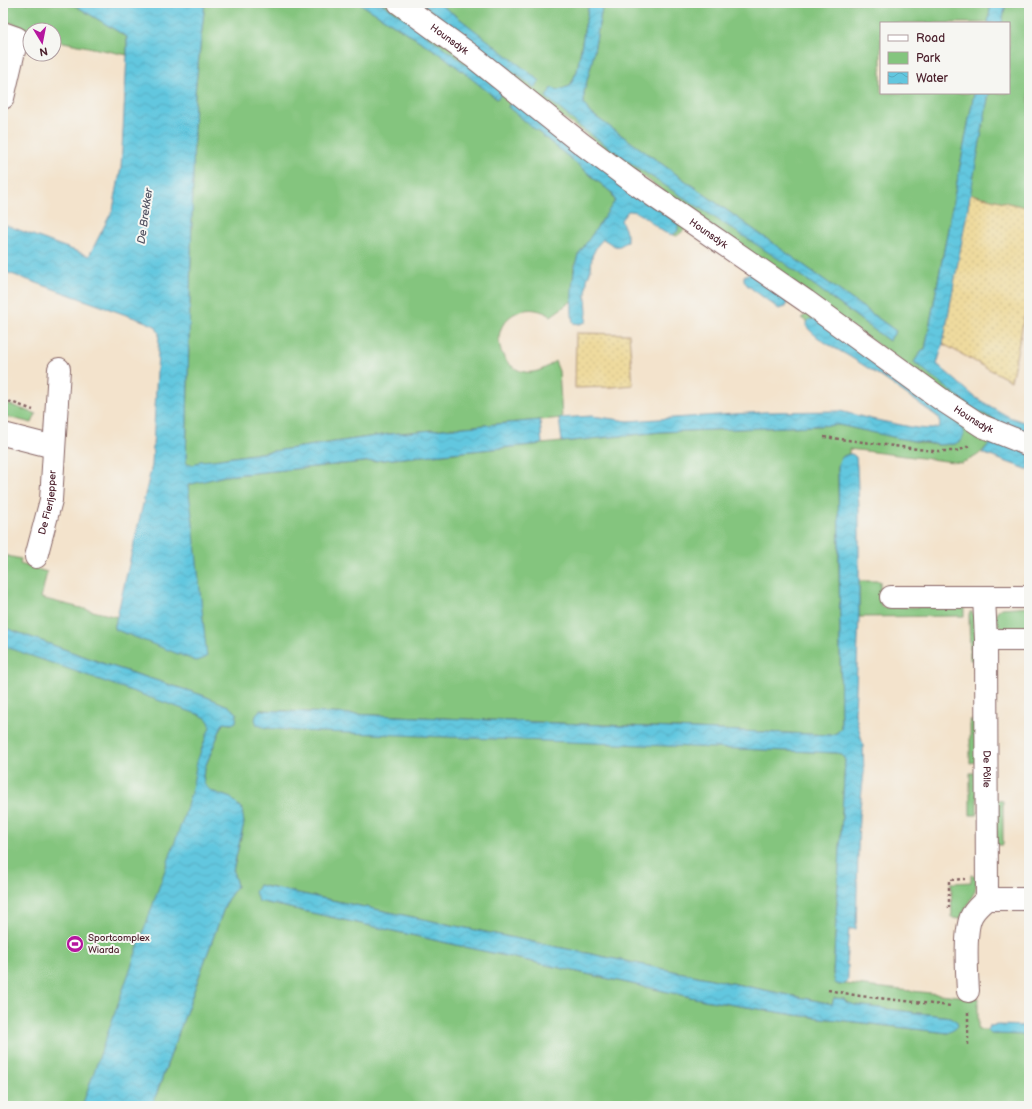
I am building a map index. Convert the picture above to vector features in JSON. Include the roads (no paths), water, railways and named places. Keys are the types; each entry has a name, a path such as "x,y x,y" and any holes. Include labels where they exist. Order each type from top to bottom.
{"street":[{"name":"Hounsdyk","path":"399,3 472,56 582,144 629,179 779,282 942,400 982,426 1029,445"},
{"path":"3,33 17,38 6,75 3,98"},
{"name":"De Fierljepper","path":"36,557 51,500 59,370"},
{"path":"3,434 54,447"},
{"path":"890,597 1025,597"},
{"name":"De Pôlle","path":"984,597 986,640 987,899"},
{"path":"986,640 1029,640"},
{"path":"968,1000 968,934 972,914 987,899 1029,899"}],"water":[{"name":"De Brekker","path":"71,3 205,3 195,93 186,464 194,465 200,461 389,434 540,420 542,444 225,476 188,485 207,657 196,661 114,629 152,465 159,333 155,326 146,322 3,271 3,224 89,256 113,209 121,168 127,37"},
{"path":"359,3 381,3 405,19 503,92 497,99 442,55"},
{"path":"421,3 438,3 540,81 535,88"},
{"path":"589,3 603,3 592,62 584,92 584,103 589,112 896,331 889,341 783,262 635,166 582,128 546,97 551,88 559,90 570,86 577,71"},
{"path":"991,3 1006,3 1002,22 988,22"},
{"path":"974,94 989,94 943,344 937,364 976,398 1009,417 1029,424 1029,435 1007,426 974,409 914,362 922,350 925,349"},
{"path":"511,101 514,101 678,224 678,231 673,235 668,234 638,213 628,211 621,220 627,234 627,241 620,246 615,246 603,239 597,246 592,256 591,269 587,280 586,322 580,324 573,323 572,316 572,288 576,262 578,255 615,201 612,193 508,107"},
{"path":"750,273 785,299 787,303 786,307 779,309 747,285 744,280 744,276"},
{"path":"810,319 815,319 953,420 962,428 964,435 960,441 955,444 939,445 897,438 839,425 661,432 562,442 559,418 592,416 628,421 764,412 840,411 916,428 932,429 939,427 940,424 938,417 874,372 816,336 806,326"},
{"path":"992,440 1029,453 1029,470 982,453"},
{"path":"849,454 856,457 859,509 859,617 855,713 863,745 864,773 859,816 856,929 849,929 846,964 848,965 848,979 845,984 839,985 835,983 833,974 845,760 841,754 298,731 266,728 257,725 255,719 260,710 831,735 836,733 841,729 838,468 841,459"},
{"path":"3,627 105,664 202,695 228,706 237,713 236,722 232,724 223,723 203,775 204,784 211,791 231,798 242,809 244,823 233,871 237,886 227,900 152,1106 82,1106 184,816 192,789 197,761 210,727 209,723 206,718 200,715 3,646"},
{"path":"259,885 832,1004 834,998 844,999 846,1002 855,1005 951,1017 957,1021 958,1026 948,1033 795,1015 704,1000 258,901 255,892"},
{"path":"989,1026 1029,1026 1029,1035 991,1034 987,1030"}],"place":[{"name":"Sportcomplex Wiarda","path":"75,944"}]}
